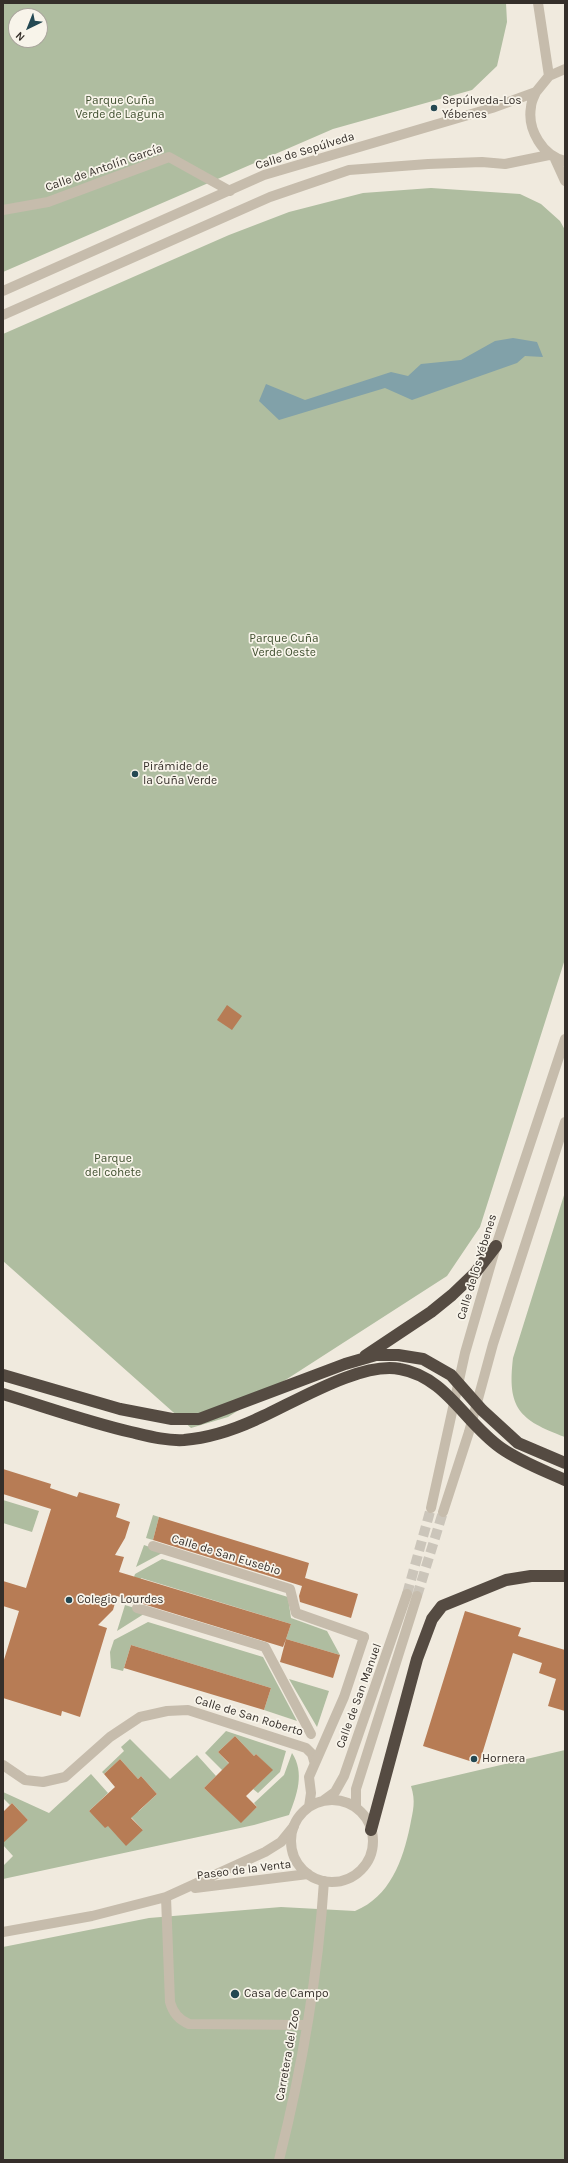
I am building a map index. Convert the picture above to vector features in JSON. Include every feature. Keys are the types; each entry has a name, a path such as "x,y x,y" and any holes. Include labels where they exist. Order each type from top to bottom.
{"highway":[{"path":"358,1360 431,1312 452,1295 475,1273 496,1246"},
{"path":"3,1375 120,1409 172,1419 199,1419 358,1360 376,1355 398,1355 422,1359 451,1375 477,1404 518,1443 565,1463"},
{"path":"3,1394 110,1427 161,1439 183,1440 224,1432 255,1420 354,1374 376,1369 398,1368 417,1372 435,1384 501,1448 522,1461 565,1480"},
{"path":"370,1826 424,1628 436,1606 453,1596 490,1582 524,1573 565,1571"},
{"path":"370,1826 417,1659 432,1619 442,1606 506,1580 531,1576 565,1576"}],"street":[{"path":"538,3 549,76"},
{"path":"565,69 549,76 536,92 530,108 531,124 536,138 552,157 565,181"},
{"name":"Calle de Sepúlveda","path":"3,291 264,176 438,125 536,92"},
{"name":"Calle de Antolín García","path":"3,210 48,202 169,157 230,191"},
{"path":"3,315 270,197 349,170 428,164 482,162 505,164 552,157 565,161"},
{"name":"Calle de los Yébenes","path":"431,1508 465,1353 496,1246 565,1039"},
{"path":"443,1512 472,1421 493,1344 565,1122"},
{"name":"Calle de San Eusebio","path":"153,1546 290,1589 296,1613 364,1637 344,1697 326,1742 314,1761"},
{"name":"Calle de San Manuel","path":"324,1800 335,1792 344,1776 412,1595 356,1789 356,1808"},
{"path":"137,1608 265,1648 311,1734"},
{"name":"Calle de San Roberto","path":"3,1765 25,1780 43,1782 65,1777 110,1737 140,1717 167,1711 188,1710 306,1748 312,1754 314,1761"},
{"path":"309,1807 311,1793 309,1777 314,1761"},
{"path":"324,1800 341,1801 356,1808 370,1826 372,1847 365,1866 350,1878 341,1881 324,1881 308,1874 298,1863 292,1851 291,1838 294,1826 300,1816 309,1807 324,1800"},
{"name":"Paseo de la Venta","path":"187,1889 264,1852 281,1842 294,1826"},
{"name":"Paseo de la Venta","path":"187,1889 308,1874"},
{"name":"Carretera del Zoo","path":"279,2160 293,2104 307,2025 324,1881"},
{"path":"3,1932 92,1916 166,1897 187,1889"},
{"path":"166,1897 168,1914 170,2002 172,2010 182,2021 190,2024 307,2025"}],"green space":[{"name":"Parque Cuña Verde de Laguna","path":"3,3 506,3 507,22 497,66 472,90 333,129 3,272"},
{"name":"Parque Cuña Verde Oeste","path":"431,188 520,194 541,204 560,221 565,230 565,959 480,1227 447,1276 228,1417 191,1428 3,1261 3,334 229,235 289,212 363,193"},
{"path":"565,1192 565,1437 537,1425 527,1418 520,1410 512,1389 512,1375 513,1358"},
{"path":"3,1500 39,1511 32,1532 3,1523"},
{"path":"153,1515 159,1517 153,1540 146,1538"},
{"path":"144,1545 164,1552 136,1567"},
{"path":"162,1559 288,1597 291,1618 327,1631 340,1655 286,1639 291,1624 141,1578 133,1604 126,1602 135,1574"},
{"path":"125,1605 147,1612 117,1631"},
{"path":"148,1622 263,1657 297,1721 264,1710 271,1688 131,1645 123,1671 111,1668 110,1652 114,1640"},
{"path":"289,1679 329,1691 317,1727"},
{"path":"226,1731 286,1751 280,1772 258,1793 253,1789 272,1770 256,1754 254,1756 235,1736 218,1752 233,1768 222,1770 205,1753"},
{"path":"130,1739 170,1779 197,1755 216,1776 204,1788 241,1822 257,1807 254,1803 284,1775 292,1753 296,1761 299,1776 295,1800 289,1815 254,1825 3,1879 3,1866 13,1856 3,1845 3,1835 28,1820 12,1803 10,1805 3,1798 3,1792 49,1813 91,1774 108,1793 89,1811 108,1826 143,1830 128,1814 139,1811 157,1794 141,1776 138,1779 120,1759 104,1774 102,1772 124,1751 121,1747"},
{"name":"Casa de Campo","path":"565,1750 565,2160 3,2160 3,1947 149,1918 281,1907 355,1911 367,1905 377,1897 386,1887 399,1864 407,1839 413,1811 414,1801 411,1786"}],"water":[{"path":"513,338 537,342 543,357 525,356 517,363 412,400 385,388 279,420 259,401 266,384 305,400 391,372 408,376 421,364 461,360 495,341"}],"building":[{"path":"227,1005 242,1016 232,1030 217,1020"},
{"name":"Colegio Lourdes","path":"3,1469 51,1484 50,1488 77,1497 79,1492 120,1504 116,1517 130,1522 125,1538 115,1555 124,1557 119,1572 291,1624 283,1647 117,1596 113,1610 98,1625 107,1628 80,1717 62,1711 61,1716 3,1698 3,1663 19,1611 3,1606 3,1581 26,1588 51,1509 3,1494"},
{"path":"159,1517 309,1563 305,1578 358,1594 351,1618 300,1602 299,1596 302,1586 153,1540"},
{"path":"465,1611 521,1628 518,1636 565,1650 565,1711 548,1706 556,1679 539,1673 542,1663 513,1653 479,1764 423,1746"},
{"path":"286,1639 340,1655 333,1678 280,1662"},
{"path":"131,1645 271,1688 264,1710 124,1668"},
{"path":"235,1736 254,1756 256,1754 273,1770 246,1796 257,1807 241,1823 204,1788 229,1763 218,1752"},
{"path":"120,1759 138,1779 141,1776 157,1794 131,1818 143,1830 126,1846 108,1826 105,1828 89,1811 115,1787 104,1774"},
{"path":"12,1803 28,1820 3,1843 3,1812"}],"tunnel":[{"path":"407,1594 431,1508"},
{"path":"417,1596 443,1512"}],"place":[{"name":"Sepúlveda-Los Yébenes","path":"434,108"},
{"name":"Pirámide de la Cuña Verde","path":"135,774"},
{"name":"Colegio Lourdes","path":"69,1600"},
{"name":"Hornera","path":"474,1759"},
{"name":"Casa de Campo","path":"235,1994"}],"park label":[{"name":"Parque del cohete","path":"113,1166"}]}
